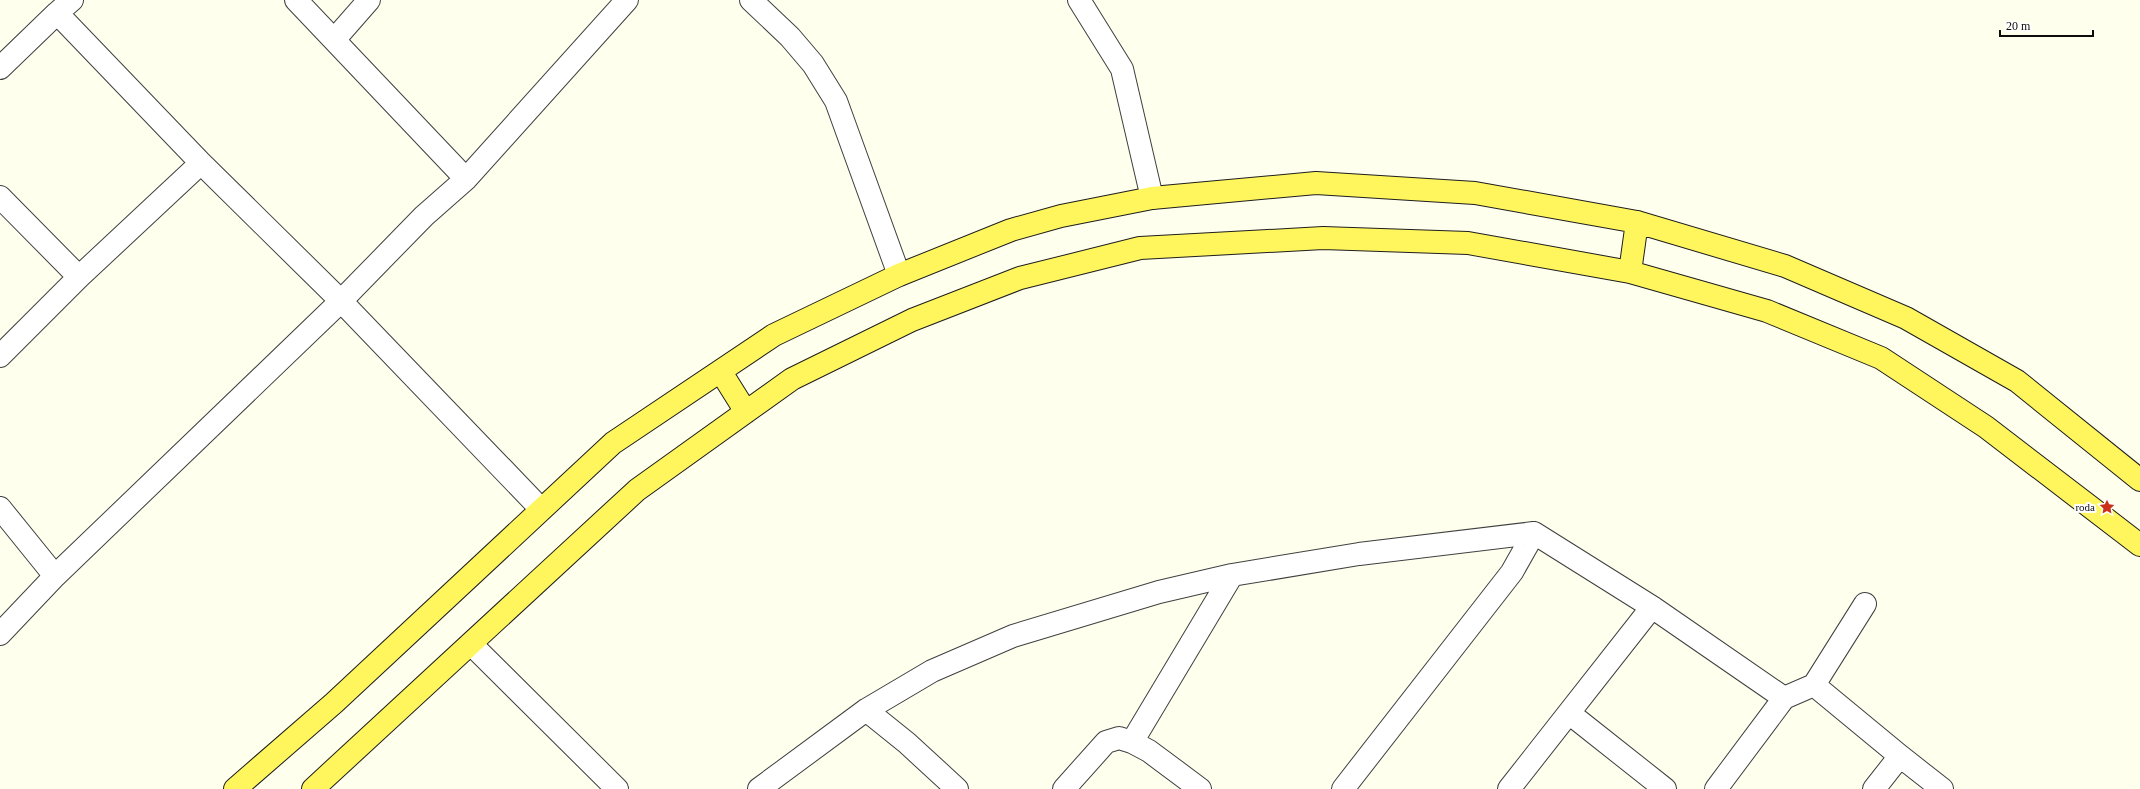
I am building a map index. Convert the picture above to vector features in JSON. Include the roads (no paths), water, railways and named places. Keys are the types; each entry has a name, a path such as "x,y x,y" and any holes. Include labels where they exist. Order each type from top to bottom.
{"main road":[{"path":"235,789 334,703 613,443 721,372 774,335 899,275 1011,230 1061,216 1152,198 1316,183 1475,193 1637,222 1785,266 1906,318 2017,381 2140,480"},
{"path":"1630,272 1637,222"},
{"path":"313,789 637,490 792,379 912,320 1020,278 1140,248 1322,238 1468,243 1630,272 1767,311 1880,358 1986,427 2140,545"},
{"path":"721,372 746,412"}],"street":[{"path":"296,0 466,179"},
{"path":"334,40 369,0"},
{"path":"0,634 55,576 341,301 424,216 466,179 627,0"},
{"path":"751,0 790,37 813,64 836,101 899,275"},
{"path":"1079,0 1122,69 1152,198"},
{"path":"0,68 65,7 201,163 341,301 541,509"},
{"path":"0,356 79,277 201,163"},
{"path":"0,197 79,277"},
{"path":"0,508 55,576"},
{"path":"1343,789 1512,572 1534,533"},
{"path":"759,789 866,710 932,671 1013,636 1159,592 1232,575 1359,554 1534,533 1652,607 1784,698"},
{"path":"1132,742 1232,575"},
{"path":"1716,789 1784,698 1814,685 1865,604"},
{"path":"1509,789 1652,607"},
{"path":"471,644 617,789"},
{"path":"1814,685 1942,789"},
{"path":"866,710 907,743 957,789"},
{"path":"1569,713 1665,789"},
{"path":"1064,789 1106,742 1119,738 1132,742 1149,751 1200,789"},
{"path":"1874,789 1900,756"}],"place":[{"name":"roda","path":"2107,507"}]}
